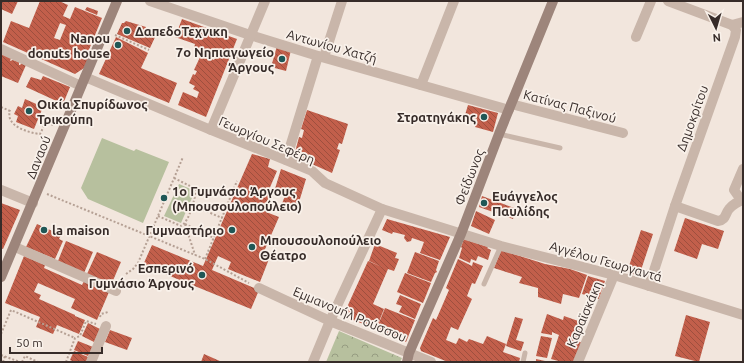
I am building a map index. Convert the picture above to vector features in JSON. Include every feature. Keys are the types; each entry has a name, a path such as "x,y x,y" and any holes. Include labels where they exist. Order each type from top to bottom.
{"main road":[{"name":"Δαναού","path":"1,277 15,247 117,1"},
{"name":"Φείδωνος","path":"408,358 461,234 499,134 553,1"}],"street":[{"name":"Αντωνίου Χατζή","path":"150,1 321,57 421,85 510,107"},
{"path":"210,130 265,1"},
{"path":"286,160 321,57 342,1"},
{"path":"421,85 454,1"},
{"path":"636,37 651,1"},
{"path":"668,1 732,25 743,22"},
{"name":"Δημοκρίτου","path":"649,286 675,206 735,37 736,30 732,25"},
{"name":"Γεωργίου Σεφέρη","path":"1,49 286,160 312,171 325,183 382,210 461,234"},
{"name":"Κατίνας Παξινού","path":"510,107 623,133"},
{"path":"675,206 721,221 724,219 729,208 742,200 734,190 743,170"},
{"path":"1,190 33,203"},
{"path":"313,362 330,321 382,210"},
{"name":"Αγγέλου Γεωργαντά","path":"461,234 501,246 614,275 743,315"},
{"path":"15,247 116,291"},
{"name":"Καραϊσκάκη","path":"578,362 614,275"},
{"name":"Εμμανουήλ Ρούσσου","path":"259,288 408,358 430,362"},
{"path":"92,362 106,326"}],"lane":[{"path":"499,134 560,148"},
{"path":"484,284 501,246"},
{"path":"523,362 525,353"}],"path":[{"path":"105,30 149,50"},
{"path":"1,107 10,111 9,114 11,120 18,128 31,133 40,134 46,122 54,126"},
{"path":"126,274 138,263 183,157"},
{"path":"174,178 196,190 185,224 195,255"},
{"path":"205,259 237,181"},
{"path":"38,190 205,259 259,288"},
{"path":"192,205 222,218"},
{"path":"158,216 181,226 185,224 214,238"},
{"path":"1,334 11,310 75,338"},
{"path":"66,362 75,338 80,336 86,321 97,324 101,314 108,312"},
{"path":"1,355 21,362 25,356 38,362"},
{"path":"3,362 5,356"}],"green space":[{"path":"102,138 134,151 136,149 169,162 143,223 88,199 81,188"},
{"path":"179,184 195,191 181,223 164,216"},
{"path":"339,331 402,358 400,362 326,362"}],"building":[{"path":"1,1 18,1 12,14 1,9"},
{"path":"40,1 59,1 68,5 63,16 70,19 75,7 102,18 88,52 91,53 84,68 75,74 3,42 11,21 29,28","holes":["60,23 66,25 60,40 54,38"]},
{"path":"87,7 98,11 97,15 85,10"},
{"path":"182,19 237,39 206,117 178,105 183,92 197,98 199,92 193,89 195,86 189,83 193,74 195,75 197,71 194,70 201,55 214,60 217,53 210,50 209,55 201,52 201,50 194,48 195,44 175,37"},
{"path":"126,21 146,27 145,32 156,35 150,48 117,34 122,23"},
{"path":"116,37 148,53 141,68 177,83 169,103 99,74"},
{"path":"277,46 291,50 286,71 271,67"},
{"path":"1,53 11,58 10,61 13,60 19,62 19,65 22,63 26,65 18,83 1,76"},
{"path":"43,76 70,87 63,104 26,87 31,77 41,80"},
{"name":"Οικία Σπυρίδωνος Τρικούπη","path":"25,99 43,107 34,129 16,122 18,116 14,114 18,106 22,108"},
{"name":"Στρατηγάκης","path":"468,105 498,113 493,132 475,127 477,119 465,115"},
{"path":"307,110 348,124 342,144 339,143 337,149 340,150 332,173 294,156 299,137 302,138 304,130 301,129"},
{"path":"252,154 270,159 268,167 277,171 268,192 273,194 266,212 279,217 262,256 269,259 260,282 228,269 231,262 218,256 212,270 259,290 251,309 143,265 152,245 203,266"},
{"path":"281,169 306,179 296,212 281,206 285,196 274,192"},
{"path":"482,196 517,209 513,219 479,207"},
{"path":"1,203 20,210 3,249 1,248"},
{"path":"476,211 495,220 489,234 471,226"},
{"path":"685,218 724,231 718,249 702,244 697,259 674,251"},
{"path":"387,219 450,237 440,260 420,253 424,242 412,238 411,241 407,242 404,238 405,235 393,232 392,234 382,230"},
{"path":"37,224 61,235 59,239 63,241 55,259 26,247"},
{"path":"641,230 653,234 639,276 627,272"},
{"path":"464,239 488,247 487,248 491,250 488,260 478,256 476,261 471,259 470,263 459,258"},
{"path":"66,241 93,252 84,273 58,261"},
{"path":"375,244 397,253 395,258 399,259 394,271 388,269 373,304 384,309 376,329 343,316 368,261 382,267 369,261"},
{"path":"501,250 587,275 579,298 563,294 561,304 538,297 538,288 519,283 522,277 494,268"},
{"path":"97,252 121,262 111,285 87,274"},
{"path":"415,252 439,261 436,270 437,272 435,273 431,282 407,273"},
{"path":"24,256 45,265 44,268 82,285 84,281 109,292 97,320 71,308 75,299 38,283 34,292 41,295 39,299 85,320 79,334 57,325 53,334 36,327 40,317 5,303"},
{"path":"458,259 472,266 473,262 483,266 475,284 472,283 467,296 472,299 458,330 451,327 446,340 456,344 459,338 467,342 469,339 483,344 487,336 506,344 503,352 520,358 519,362 448,362 421,351 420,348 433,318 436,320 449,290 446,288"},
{"path":"405,273 431,283 423,303 397,292"},
{"path":"588,276 605,281 599,299 582,294"},
{"path":"400,295 421,304 415,319 399,312 402,306 396,304"},
{"path":"385,308 415,320 406,342 376,330"},
{"path":"547,314 563,320 564,316 584,323 577,341 583,343 575,362 562,362 551,359 559,335 552,332 552,335 541,333"},
{"path":"686,315 710,322 699,362 675,356"},
{"path":"515,317 523,319 516,340 524,342 521,351 506,346"},
{"path":"88,323 100,329 94,342 82,336"},
{"path":"110,330 132,338 127,350 105,342"},
{"path":"541,336 552,338 547,358 536,356"},
{"path":"78,341 93,347 88,356 74,350"},
{"path":"74,351 88,357 86,362 74,362 70,360"},
{"path":"204,354 222,362 201,362"},
{"path":"536,359 545,361 545,362 536,362"}],"place":[{"name":"ΔαπεδοΤεχνικη","path":"127,31"},
{"name":"Nanou donuts house","path":"118,45"},
{"name":"7ο Νηπιαγωγείο Άργους","path":"282,59"},
{"name":"Οικία Σπυρίδωνος Τρικούπη","path":"29,111"},
{"name":"Στρατηγάκης","path":"484,117"},
{"name":"1ο Γυμνάσιο Άργους (Μπουσουλοπούλειο)","path":"164,198"},
{"name":"Ευάγγελος Παυλίδης","path":"484,203"},
{"name":"la maison","path":"44,230"},
{"name":"Γυμναστήριο","path":"232,230"},
{"name":"Μπουσουλοπούλειο Θέατρο","path":"252,247"},
{"name":"Εσπερινό Γυμνάσιο Άργους","path":"202,275"}]}
